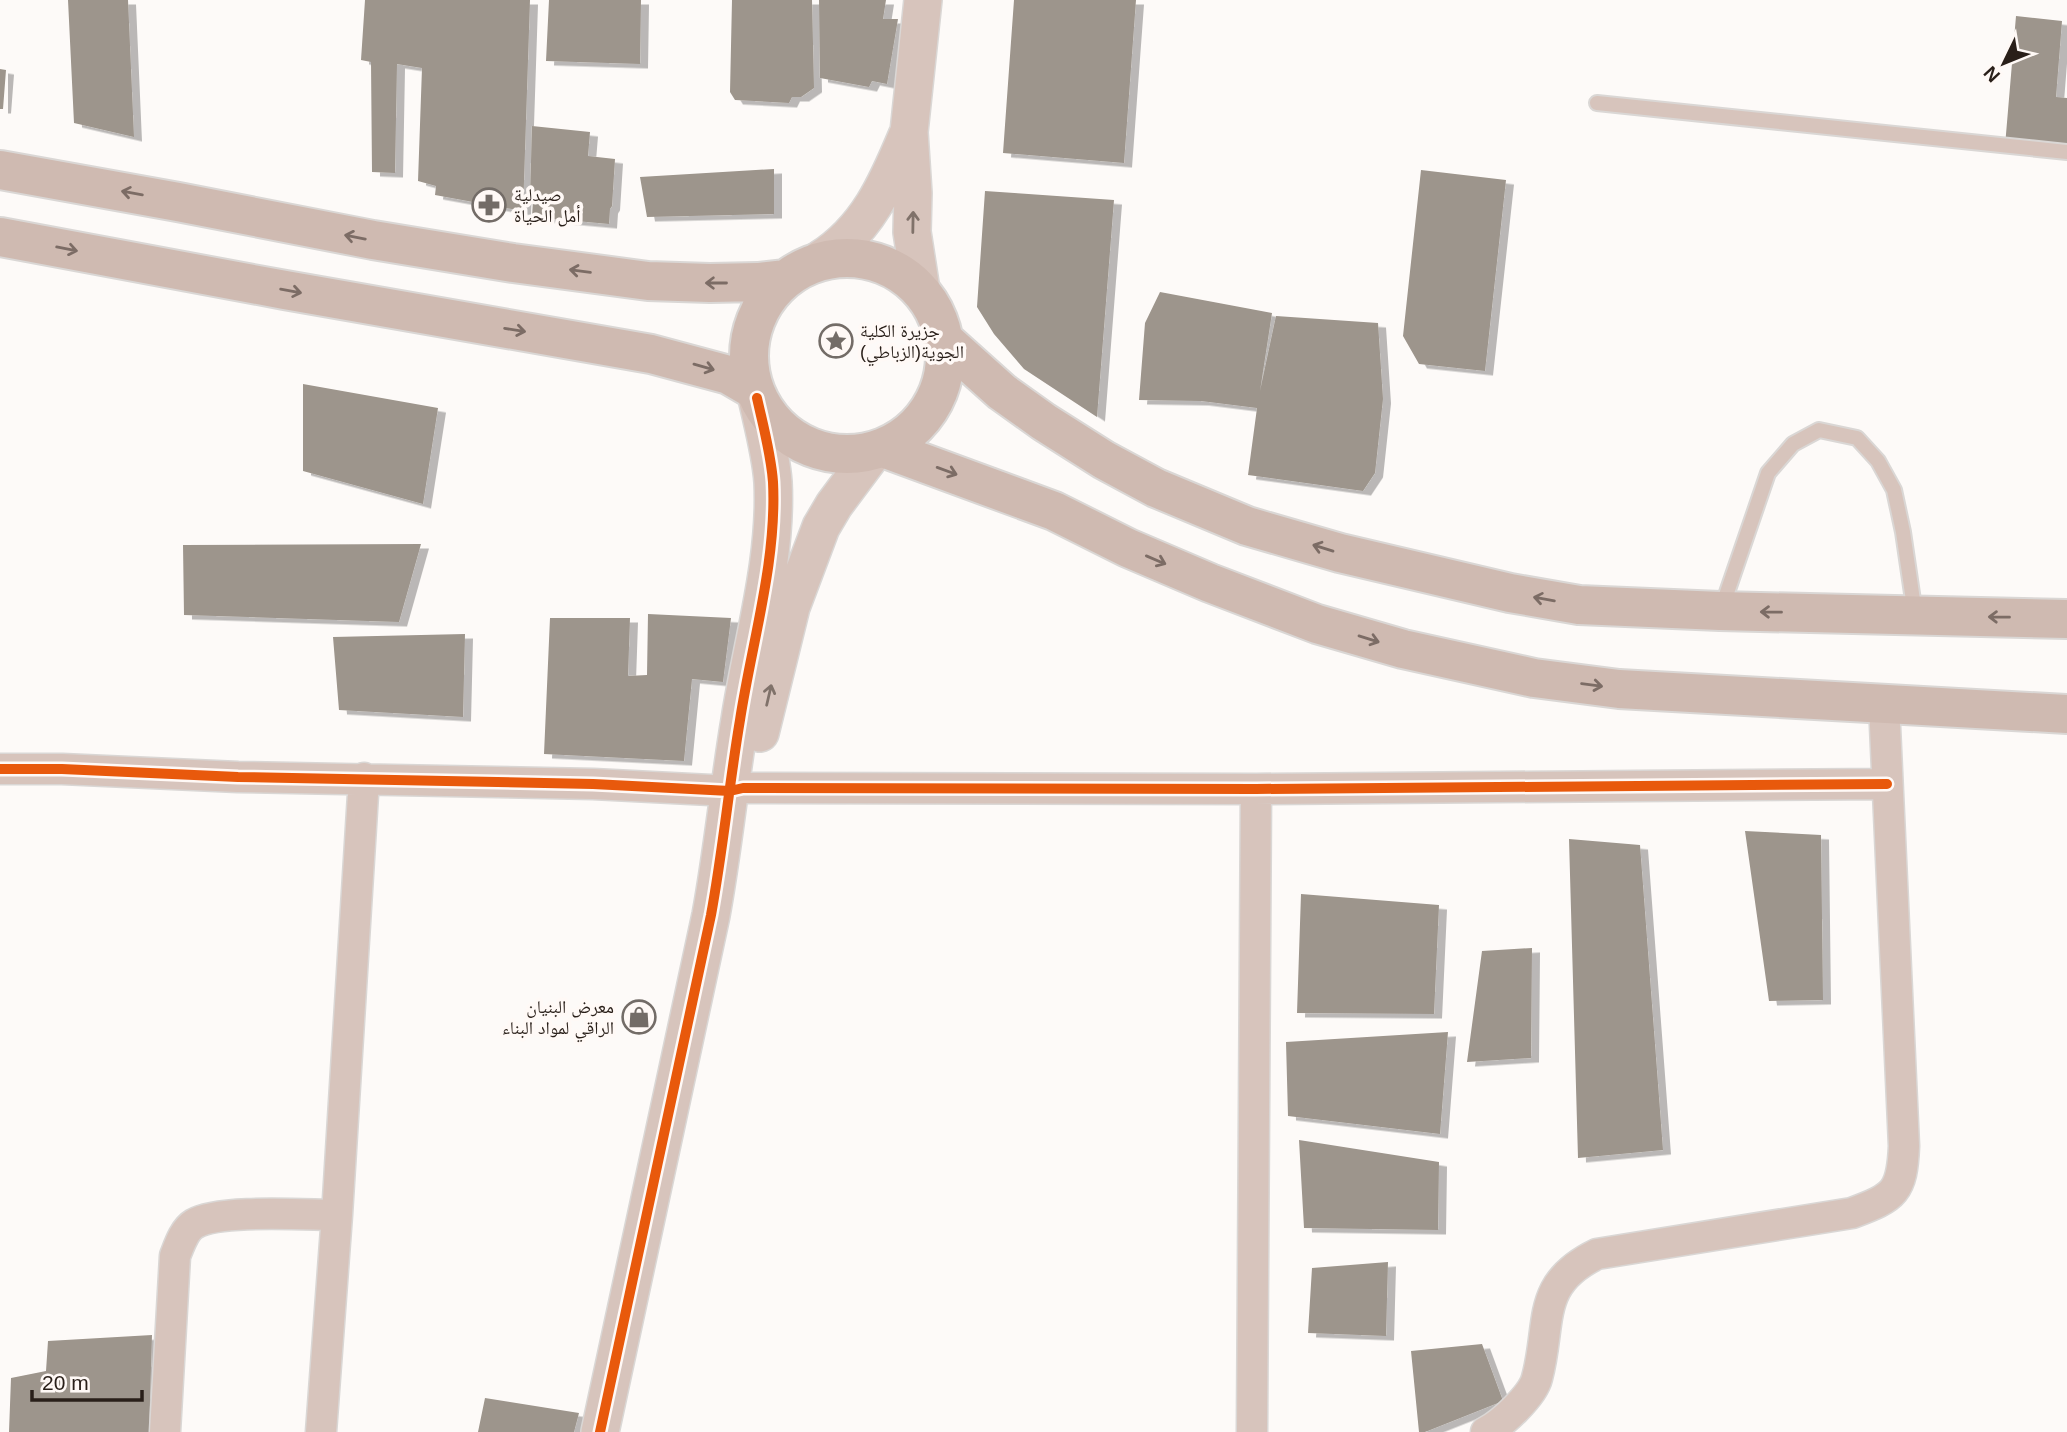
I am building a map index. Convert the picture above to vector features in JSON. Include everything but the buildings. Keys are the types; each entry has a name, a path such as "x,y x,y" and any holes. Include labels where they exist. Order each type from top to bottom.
{"main road":[{"path":"0,170 373,240 513,263 648,281 722,283 784,279"},
{"path":"0,237 651,354 729,375 755,393"},
{"path":"848,257 875,260 900,272 920,290 936,313 944,340 945,366 939,392 925,416 906,435 879,449 829,453 807,446 786,434 770,418 755,393 748,365 749,340 755,317 767,296 784,279 821,259 848,257"},
{"path":"944,340 1002,392 1044,422 1104,460 1156,488 1247,526 1340,553 1510,593 1579,605 2067,619"},
{"path":"879,449 1054,511 1128,548 1317,624 1403,649 1534,678 1619,689 2067,713"}],"street":[{"path":"920,290 912,232 914,193 909,132 923,0"},
{"path":"821,259 852,236 865,219 887,182 909,132"},
{"path":"600,1432 736,790 772,527 773,481 755,393"},
{"path":"736,790 761,729 791,607 821,527 834,505 879,449"},
{"path":"1486,1432 1521,1402 1537,1380 1547,1311 1559,1282 1576,1264 1597,1254 1852,1213 1875,1204 1895,1190 1903,1175 1904,1146 1884,704"},
{"path":"0,769 736,790 1887,784"},
{"path":"321,1432 364,778"},
{"path":"1252,1432 1256,789"},
{"path":"165,1432 175,1256 183,1237 194,1224 225,1215 337,1215"}],"lane":[{"path":"1597,103 2067,152"},
{"path":"1720,611 1768,473 1793,444 1819,430 1857,438 1878,461 1894,490 1915,616"}],"cycle path":[{"path":"600,1432 711,915 740,720 767,571 773,482 757,398"},
{"path":"0,769 593,784 730,791 743,788 1256,789 1887,784"}],"place":[{"name":"صيدلية أمل الحياة","path":"489,205"},
{"name":"جزيرة الكلية الجوية(الزباطي)","path":"836,341"},
{"name":"معرض البنيان الراقي لمواد البناء","path":"639,1017"}]}
